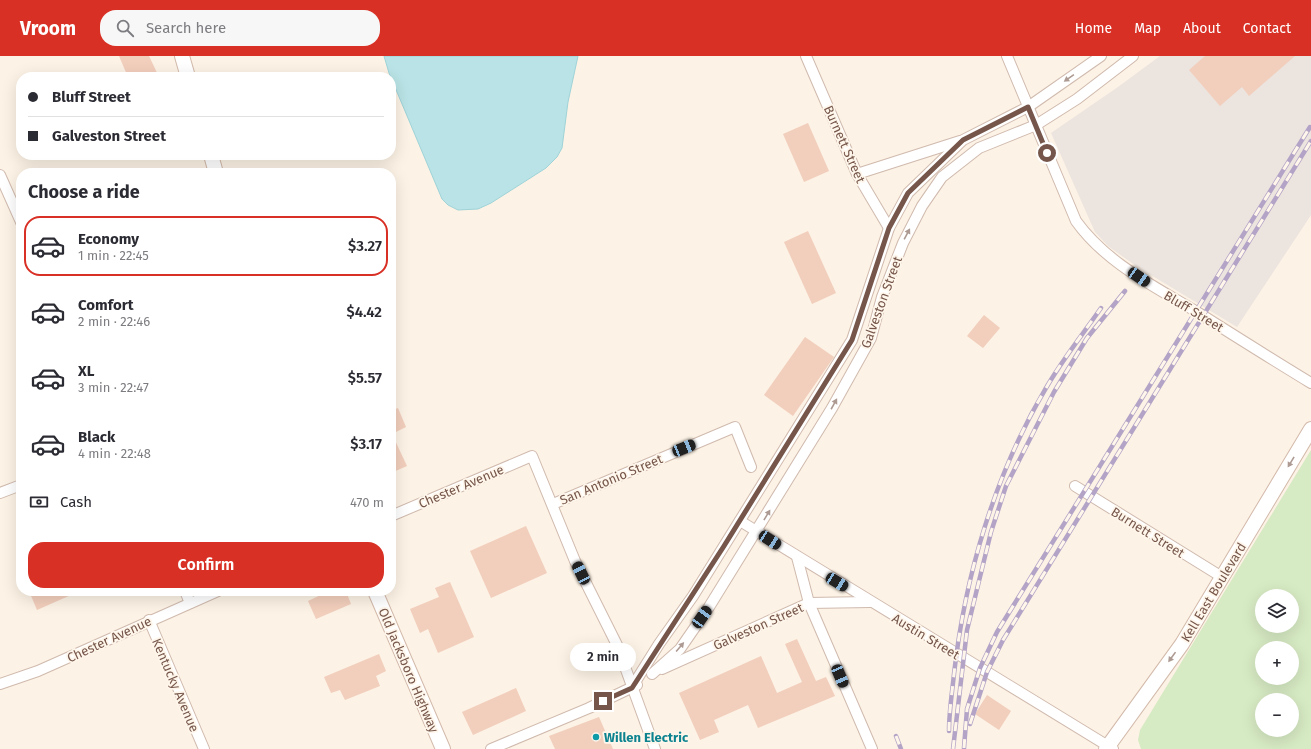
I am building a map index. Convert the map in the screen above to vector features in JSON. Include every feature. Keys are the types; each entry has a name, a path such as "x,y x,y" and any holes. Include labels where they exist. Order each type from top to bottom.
{"main road":[{"path":"182,56 187,72"},
{"name":"Kell East Boulevard","path":"1108,748 1182,644 1311,429"},
{"name":"Old Jacksboro Highway","path":"377,596 443,749"}],"street":[{"name":"Burnett Street","path":"806,56 857,174 889,228"},
{"name":"Bluff Street","path":"1007,56 1076,221 1096,246 1150,284 1311,383"},
{"name":"Galveston Street","path":"632,688 740,521 852,340 889,228 908,193 963,140 1028,107 1101,56"},
{"name":"Galveston Street","path":"491,749 589,708 632,688 652,674 680,649 757,532 832,408 871,338 882,297 900,250 922,206 942,177 979,148 1036,125 1077,99 1133,56"},
{"path":"857,174 963,140"},
{"path":"0,175 16,211"},
{"name":"San Antonio Street","path":"553,504 735,427 751,467"},
{"name":"Chester Avenue","path":"396,514 532,456 553,504"},
{"name":"Burnett Street","path":"1075,486 1222,577"},
{"path":"0,494 16,487"},
{"path":"553,504 575,561 617,645 656,749"},
{"name":"Austin Street","path":"740,521 1108,748"},
{"path":"797,557 809,603 872,749"},
{"path":"187,596 190,603"},
{"name":"Chester Avenue","path":"0,684 38,671 149,620 206,596"},
{"name":"Galveston Street","path":"652,674 809,603 870,602"},
{"name":"Kentucky Avenue","path":"149,620 204,749"}],"shaded area":[{"path":"1160,56 1311,56 1311,215 1237,327 1136,266 1108,246 1095,232 1051,133"}],"green space":[{"path":"1311,450 1311,749 1141,749 1138,740 1140,730"}],"water":[{"path":"384,56 578,56 568,102 562,148 557,157 546,168 491,203 478,209 458,210 448,205 442,199 396,90 396,72 389,72"}],"building":[{"path":"119,56 149,56 157,72 126,72"},
{"path":"1205,56 1295,56 1249,96 1242,87 1220,106 1189,70"},
{"path":"808,123 829,171 804,182 783,134"},
{"path":"808,231 836,293 812,304 784,242"},
{"path":"984,315 1000,328 983,348 967,336"},
{"path":"805,337 834,357 793,416 764,395"},
{"path":"398,408 406,427 396,432 396,409"},
{"path":"396,443 407,466 396,471"},
{"path":"526,526 547,573 491,598 470,551"},
{"path":"450,582 474,637 438,653 428,629 420,633 410,609 439,597 435,588"},
{"path":"31,596 69,596 37,610"},
{"path":"318,596 348,596 351,604 316,619 308,601"},
{"path":"797,639 816,681 826,677 835,696 758,728 748,705 714,720 719,732 700,740 679,693 761,656 777,693 802,682 785,644"},
{"path":"379,654 386,671 376,676 380,686 345,700 340,690 331,693 324,677"},
{"path":"516,688 526,711 473,735 462,712"},
{"path":"987,695 1011,711 999,730 975,714"},
{"path":"599,717 613,749 555,749 549,736"}],"railway":[{"path":"964,748 967,709 980,668 997,632 1310,127"},
{"path":"970,724 987,672 1003,640 1311,141"},
{"path":"953,749 967,630 991,532 1006,486 1054,392 1087,338 1125,291"},
{"path":"949,731 954,674 966,600 974,563 997,490 1028,421 1046,388 1101,308"},
{"path":"896,736 901,749"}],"place":[{"name":"Willen Electric","path":"596,737"}],"route":[{"path":"603,701 632,688 659,644 693,596 852,340 867,289 889,228 908,193 963,140 1028,107 1047,153"}]}
